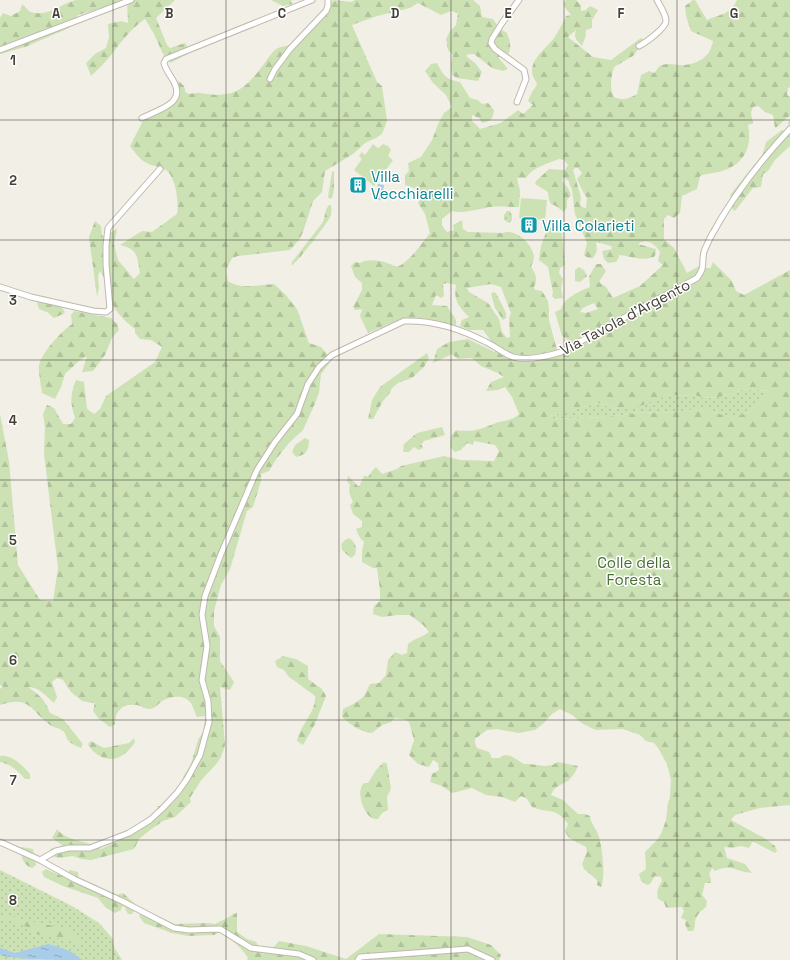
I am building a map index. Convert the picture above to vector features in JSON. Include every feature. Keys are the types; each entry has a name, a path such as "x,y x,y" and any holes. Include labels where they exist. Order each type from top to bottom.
{"street":[{"path":"0,50 131,0"},
{"path":"142,118 169,105 175,101 177,97 178,92 176,84 164,66 166,59 312,0"},
{"path":"270,79 275,69 290,49 326,11 328,0"},
{"path":"517,102 526,79 524,70 495,49 491,43 502,23 519,0"},
{"path":"638,46 645,43 664,26 666,21 665,16 657,0"},
{"name":"Via Tavola d'Argento","path":"40,860 56,851 69,848 90,848 129,833 150,820 177,793 187,780 200,755 209,722 208,700 202,680 207,646 202,615 206,596 224,547 257,470 275,442 297,414 308,384 319,367 332,355 404,321 415,321 453,328 477,338 513,357 544,357 561,352 698,278 703,271 704,253 726,210 750,176 790,129"},
{"path":"0,288 31,297 93,311 106,312 110,309 106,264 108,228 160,169"},
{"path":"0,842 40,860 74,879 122,901 174,928 189,930 220,929 251,948 299,954 313,960"},
{"path":"358,960 360,957 468,949 492,960"}],"green space":[{"path":"76,0 175,0 156,18 167,45 170,48 185,43 190,52 171,63 163,54 145,19 129,33 105,62 91,76 86,63 95,54 106,48 109,37 108,24 121,21 128,23 127,1 78,15 69,28 25,47 0,54 0,18 3,13 11,16 20,11 22,4 30,12 43,13"},
{"path":"271,0 291,0 292,4 283,6"},
{"path":"333,0 352,2 355,0 473,0 480,6 482,17 493,19 499,28 507,33 510,44 508,55 498,57 508,69 503,71 492,68 474,54 469,54 466,56 475,63 482,72 478,81 457,78 452,75 451,65 453,55 448,50 446,39 450,31 456,25 458,13 451,11 441,15 418,3 410,8 377,16 352,25 377,82 382,86 387,121 382,134 365,143 353,154 325,171 322,192 313,201 303,232 299,240 290,250 238,256 232,258 226,270 228,281 233,284 250,286 274,284 285,294 297,309 309,343 321,347 332,360 321,374 319,393 303,430 289,443 269,471 261,474 261,481 253,507 247,511 230,569 221,585 214,611 214,626 220,637 220,661 234,682 230,690 220,687 225,745 223,752 218,762 200,782 190,798 191,802 175,817 163,821 139,839 134,849 91,860 73,856 59,858 52,856 50,849 56,847 61,848 62,845 52,838 57,829 72,839 96,846 101,849 133,834 154,818 158,806 168,806 173,803 186,785 183,777 191,764 198,740 204,730 205,716 197,717 191,703 185,698 173,697 162,701 151,709 146,709 137,705 124,706 116,715 115,724 110,727 99,719 93,711 95,702 92,703 82,701 71,692 63,680 57,678 52,682 57,697 54,703 39,690 28,687 41,698 46,704 50,713 63,719 83,744 81,748 71,743 63,731 50,725 28,705 18,702 10,702 0,705 0,689 3,686 0,685 0,414 9,461 18,565 40,600 53,601 58,568 44,454 45,427 43,414 47,405 54,408 63,424 71,424 75,418 71,399 76,380 84,382 87,409 94,414 100,409 106,396 155,362 162,347 151,340 140,339 135,333 135,329 120,315 111,302 105,280 100,271 98,276 99,288 97,297 89,237 95,221 101,226 102,235 106,241 110,233 116,229 117,230 114,244 118,260 134,279 140,273 136,254 130,249 120,245 142,231 152,232 177,214 178,209 176,190 169,173 166,170 143,161 130,146 143,121 174,104 178,98 177,85 179,81 184,86 186,93 188,94 199,93 222,95 231,93 244,86 257,73 276,49 290,45 281,57 268,81 270,83 277,70 297,45 325,17"},
{"name":"Colle della Foresta","path":"566,0 576,0 581,5 581,11 586,10 590,6 598,10 592,20 592,28 586,30 582,46 575,37 576,30 568,37 593,57 611,60 641,38 645,40 633,56 614,67 611,82 612,93 614,97 623,99 637,94 641,75 649,71 654,73 659,67 665,64 688,65 703,59 710,51 713,41 691,31 686,16 685,6 693,0 695,0 707,20 731,9 737,0 790,0 790,87 788,88 787,95 790,97 790,116 775,128 773,115 765,112 758,106 753,107 751,113 753,123 748,125 749,142 744,156 734,166 726,170 700,176 697,189 682,196 680,213 674,218 668,215 664,219 664,239 674,248 687,273 701,265 706,268 711,268 713,262 732,281 736,291 744,295 790,270 790,805 760,808 735,815 731,820 766,839 775,846 777,851 775,853 754,842 752,842 749,848 741,846 732,848 724,847 727,858 745,864 752,873 729,868 715,871 712,868 709,874 711,883 705,883 702,895 707,901 706,907 697,916 693,931 688,931 685,924 686,920 681,918 684,911 682,907 666,908 664,902 658,899 657,892 662,881 661,877 655,876 650,884 647,885 641,881 639,874 646,869 645,852 661,834 666,820 670,797 671,780 667,764 654,743 646,741 640,735 623,729 596,730 583,724 572,715 560,709 552,714 535,730 518,733 497,729 487,730 475,739 477,748 489,752 492,758 499,758 505,755 511,756 524,764 544,766 552,765 558,762 578,766 569,780 556,788 551,795 563,800 578,814 590,816 601,845 603,876 601,887 597,885 597,880 584,869 582,864 587,852 586,847 569,838 565,831 568,824 560,815 532,807 527,799 521,796 515,802 502,797 486,795 472,788 452,793 442,786 430,782 432,774 439,770 438,763 433,760 429,767 418,764 409,755 414,740 409,722 404,719 395,718 391,722 382,725 372,733 356,728 342,717 343,709 357,702 364,696 370,684 379,683 386,675 388,660 395,652 402,655 407,653 408,644 429,632 423,625 410,615 382,617 373,614 374,606 380,601 377,568 373,568 362,562 364,542 360,538 356,529 362,527 362,521 353,514 350,505 353,502 349,489 350,485 347,481 348,476 359,487 364,476 368,477 376,467 382,474 397,469 401,466 444,456 460,460 494,461 499,451 495,445 474,441 473,445 467,443 461,450 455,452 450,447 451,436 456,430 469,431 479,429 512,419 519,414 512,397 505,387 498,390 486,391 491,382 504,377 498,373 481,366 472,358 458,359 452,354 433,363 437,349 449,342 468,339 495,352 495,346 483,330 469,330 460,326 462,320 469,317 462,310 456,299 456,285 447,283 443,284 444,296 441,298 436,295 432,305 447,306 456,320 456,325 424,318 413,318 393,322 368,333 360,316 362,309 355,310 353,307 362,290 362,283 355,277 351,266 355,262 360,263 373,260 384,262 396,267 399,266 412,256 430,233 425,214 418,203 421,197 414,188 405,185 405,175 409,171 408,163 421,157 432,140 444,113 452,107 446,95 433,83 425,71 431,64 437,63 441,71 448,78 460,82 470,98 478,100 482,104 488,103 494,110 492,118 488,121 482,123 479,118 472,115 472,121 480,129 501,123 518,110 523,114 533,105 528,101 537,85 532,73 535,61 553,39 566,16 571,15 563,5","holes":["559,159 564,160 568,165 565,170 549,169 536,181 535,184 548,192 551,204 564,212 567,207 567,200 571,195 568,188 562,181 563,177 568,180 572,190 575,214 587,243 584,255 588,258 593,258 597,251 597,242 611,246 612,249 602,251 604,259 608,263 616,262 619,255 647,259 655,256 656,249 638,244 641,242 648,242 653,244 660,252 658,261 663,265 640,286 613,298 606,287 599,282 606,271 601,264 596,264 589,277 590,287 573,295 565,301 561,309 555,312 562,336 567,339 569,347 563,352 557,350 549,320 548,301 542,291 535,290 534,287 536,277 531,267 534,257 533,252 527,242 518,235 507,232 468,232 463,229 462,220 453,225 454,230 447,232 442,226 442,219 452,211 466,212 490,207 519,207 520,190 517,178 526,178 536,168","578,168 582,173 577,179 587,198 586,208 582,207 580,204 581,197 573,170","491,284 501,287 511,313 509,318 510,337 507,338 502,332 499,319 488,303 469,292 467,288","594,303 598,309 586,313 580,312 583,308","744,389 770,391 767,397 750,412 740,415 723,415 704,409 661,413 644,412 607,417 547,419 550,416 598,403 616,409 640,406 671,394 683,396 692,394 703,398 733,394"]},
{"path":"790,119 790,146 775,160 768,171 763,174 761,187 753,188 735,211 730,207 732,201 730,195 763,154 766,142 782,130 788,132 788,123"},
{"path":"373,144 378,148 383,144 388,146 391,150 388,156 393,160 385,171 388,174 385,177 382,175 374,186 354,170 362,159 359,156 362,152 365,155"},
{"path":"334,171 334,190 332,198 330,199 328,197 332,172"},
{"path":"521,198 547,200 545,220 519,218"},
{"path":"329,205 331,205 331,215 329,219 306,250 292,265 292,262 323,222"},
{"path":"507,211 510,211 512,215 512,220 509,223 504,220 504,215"},
{"path":"554,220 556,224 555,230 562,233 565,265 560,268 559,273 563,279 561,288 563,298 555,299 552,296 553,293 548,267 539,260 540,249 548,229"},
{"path":"579,267 584,270 587,276 580,282 575,281 575,270"},
{"path":"493,292 496,293 506,313 506,318 503,320 495,308 491,294"},
{"path":"46,296 54,305 60,305 65,312 54,318 47,312 39,309 37,303"},
{"path":"74,311 111,318 117,324 119,330 112,338 105,355 93,371 82,372 87,356 65,374 55,399 42,393 39,365 44,354 53,342 72,324 71,315"},
{"path":"427,353 429,358 424,367 412,378 398,383 392,388 373,419 368,419 372,400 380,387"},
{"path":"744,389 770,391 767,397 750,412 740,415 723,415 704,409 661,413 644,412 607,417 546,419 550,416 598,403 616,409 640,405 671,394 683,396 692,394 703,398 719,397 733,394"},
{"path":"442,427 445,435 424,441 421,444 423,448 419,450 414,447 409,452 403,452 404,444 417,433"},
{"path":"305,438 309,440 308,449 302,455 296,457 292,452 295,445"},
{"path":"349,538 355,543 356,547 355,555 351,558 341,548 342,542"},
{"path":"283,656 296,659 308,666 308,679 322,689 326,696 315,724 303,745 297,741 301,729 311,713 315,702 315,696 288,676 284,670 277,667 275,661"},
{"path":"134,738 135,742 132,747 124,754 114,759 104,758 98,755 88,744 91,741 104,748 129,743"},
{"path":"0,756 9,757 17,761 30,774 30,779 25,779 14,768 8,764 0,762"},
{"path":"384,762 387,764 391,789 387,796 388,810 382,813 378,819 374,819 365,811 361,801 360,791 364,783 368,783 376,770"},
{"path":"21,847 33,849 36,865 32,868 24,862 21,854"},
{"path":"46,869 64,877 70,870 78,872 81,885 89,888 89,882 102,888 104,896 110,897 123,893 135,904 136,908 132,914 128,914 124,906 121,910 115,913 106,908 98,898 63,886 44,877 42,872"},
{"path":"0,870 72,906 99,923 113,939 114,947 122,960 0,960"},
{"path":"145,910 175,924 215,924 237,913 237,932 247,939 256,942 263,954 269,952 279,941 306,946 346,959 379,934 467,937 491,945 501,955 499,960 247,960 248,958 239,947 220,932 214,935 188,936 172,933 144,923 139,916 142,911"},
{"path":"6,915 63,927 78,935 81,940 79,944 46,935 39,935 27,927 5,919"}],"water":[{"path":"378,184 384,185 382,199 379,200 375,198"},
{"path":"48,944 62,948 82,960 29,959 0,955 0,948 15,953"}],"place":[{"name":"Villa Vecchiarelli","path":"358,185"},
{"name":"Villa Colarieti","path":"529,225"}]}
